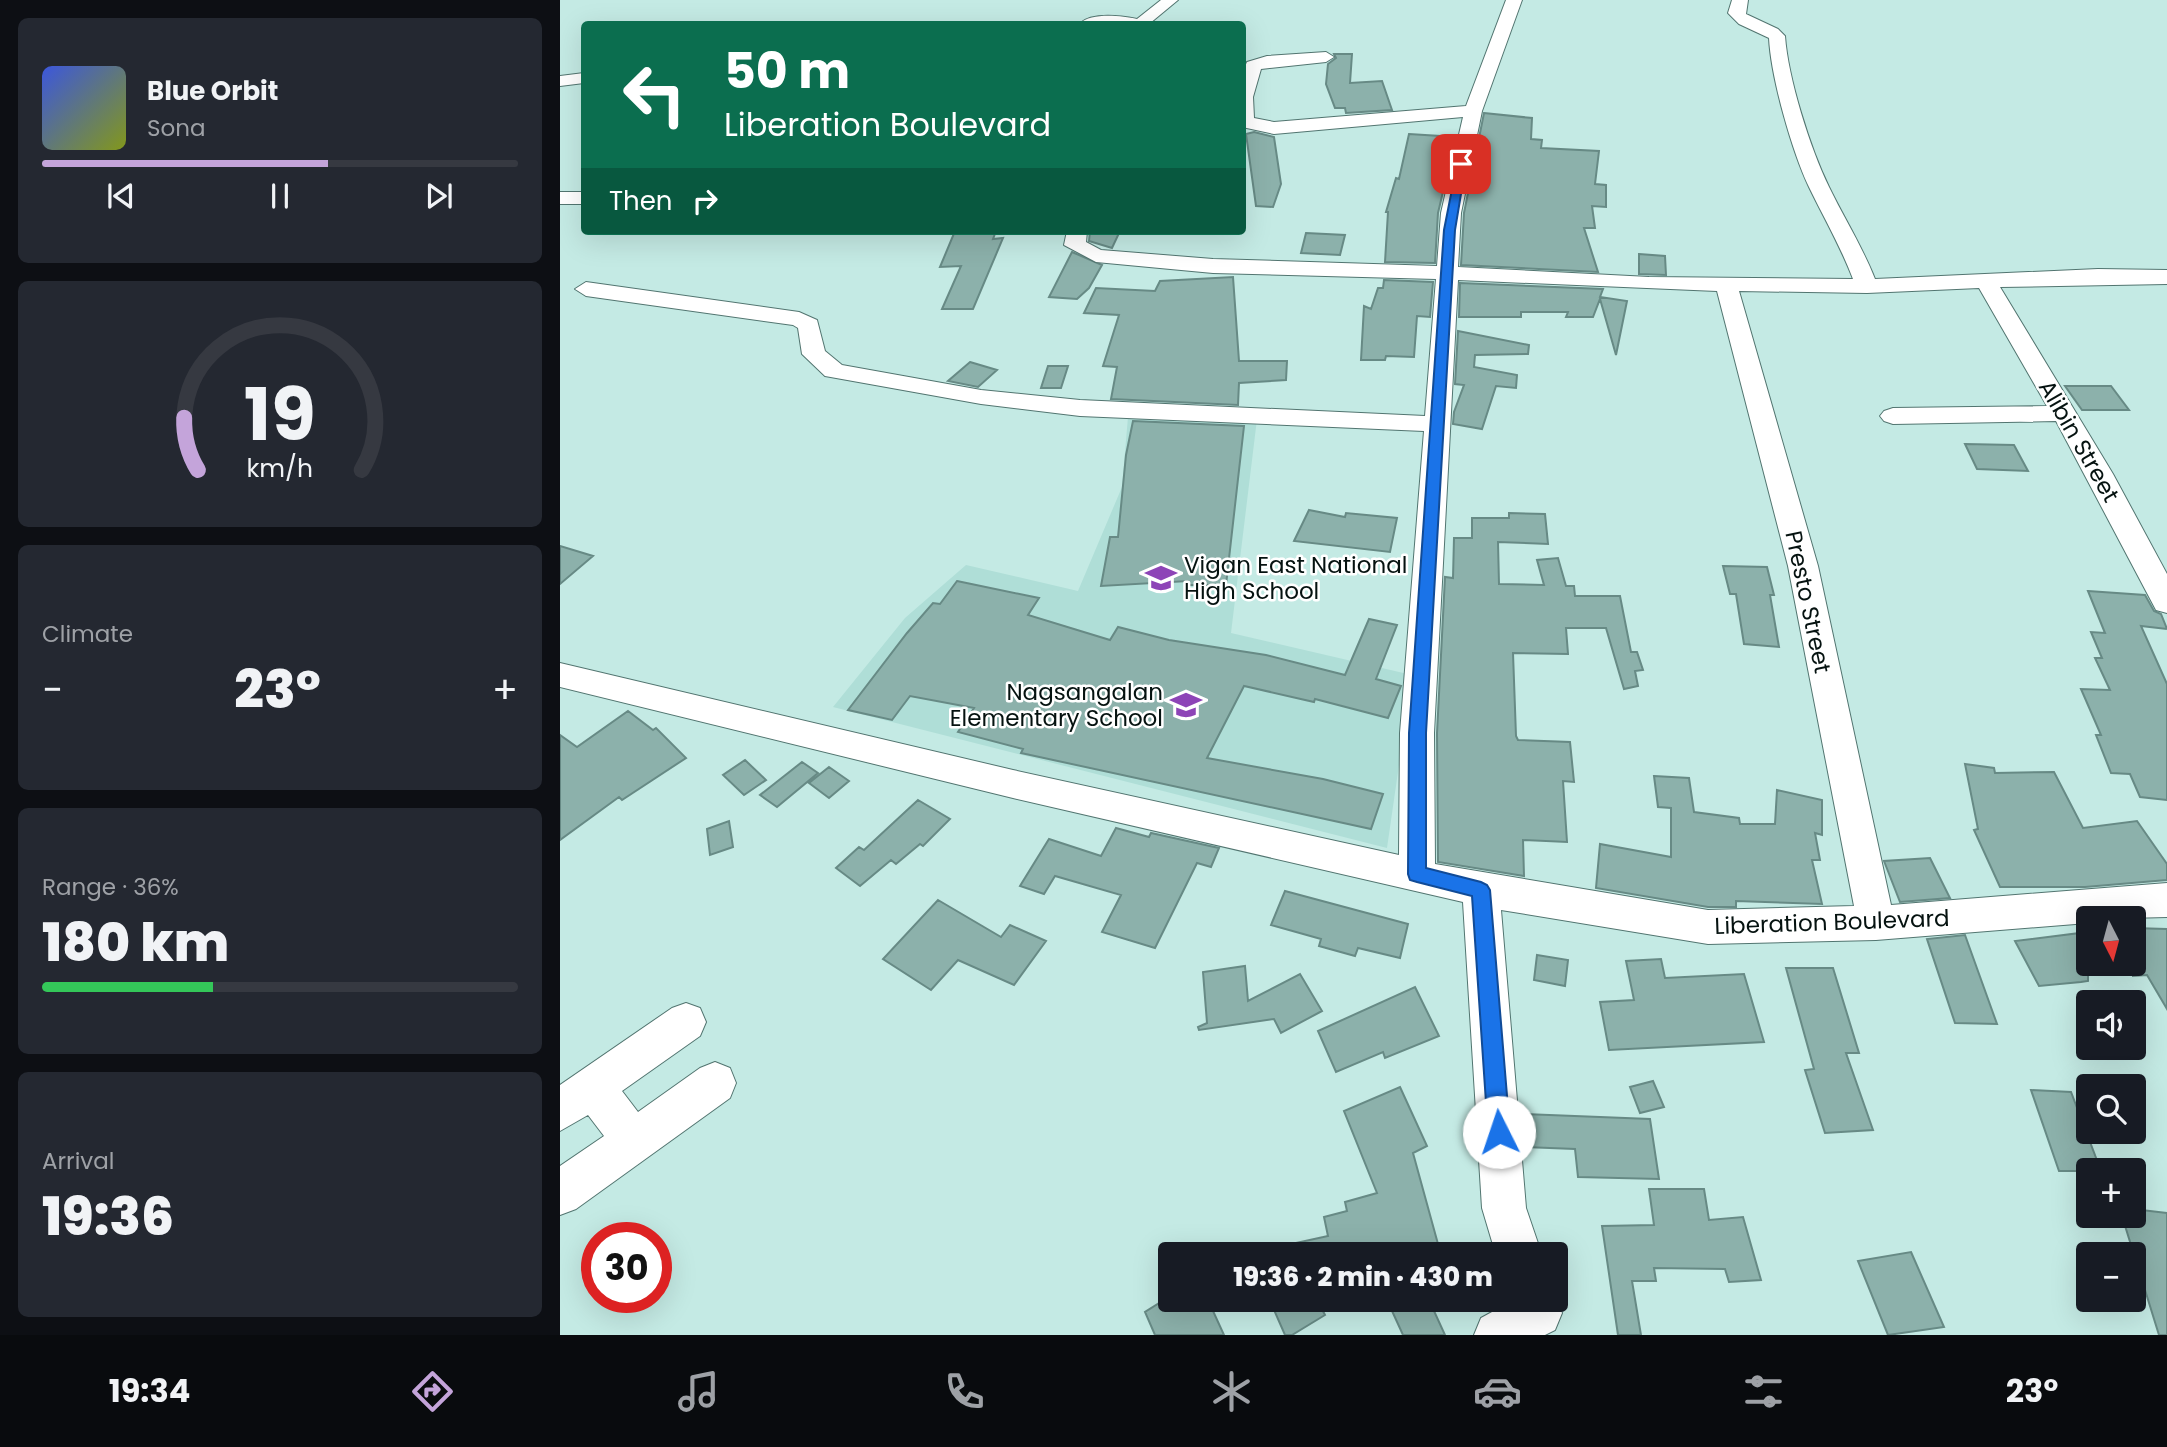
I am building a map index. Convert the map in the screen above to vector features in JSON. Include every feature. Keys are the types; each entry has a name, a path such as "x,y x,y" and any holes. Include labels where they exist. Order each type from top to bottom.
{"street":[{"path":"1144,21 1170,0"},
{"path":"1417,874 1417,733 1451,213 1473,111 1514,0"},
{"path":"1740,0 1736,13 1740,19 1766,27 1777,36 1779,68 1818,185 1851,245 1867,286"},
{"path":"1246,87 1256,64 1326,57"},
{"path":"560,80 581,78"},
{"path":"1246,121 1264,128 1473,111"},
{"path":"560,198 581,198"},
{"path":"1076,235 1075,245 1079,250 1110,258 1213,266 1448,273 1584,281 1867,286 1986,283 2098,276 2167,276"},
{"name":"Alibin Street","path":"1986,283 2064,413 2167,602"},
{"name":"Presto Street","path":"1726,285 1803,566 1877,923"},
{"path":"586,289 799,319 809,325 814,354 834,371 981,397 1080,408 1439,424"},
{"path":"1893,416 2064,413"},
{"name":"Liberation Boulevard","path":"560,675 1013,784 1481,890 1708,927 1877,923 2167,900"},
{"path":"1481,890 1504,1208 1515,1242"},
{"path":"633,1140 576,1098 686,1022"},
{"path":"560,1193 715,1083"}],"shaded area":[{"path":"1128,417 1257,419 1231,633 1412,675 1387,848 833,707 905,618 966,565 1078,591 1122,487"}],"building":[{"path":"1334,54 1352,54 1350,83 1382,81 1392,110 1346,113 1345,108 1335,108 1326,84 1328,64 1336,58"},
{"path":"1484,113 1532,118 1531,139 1542,140 1541,148 1599,151 1595,184 1606,185 1606,207 1592,206 1595,228 1584,228 1598,272 1461,265 1464,213"},
{"path":"1254,132 1274,137 1281,184 1273,207 1256,206 1246,134"},
{"path":"1409,134 1456,137 1438,213 1435,263 1385,262 1386,212 1396,178 1399,179"},
{"path":"1306,233 1345,235 1340,255 1301,253"},
{"path":"953,235 994,235 993,239 1003,238 973,309 942,309 961,266 940,267"},
{"path":"1090,235 1118,235 1112,248 1089,241"},
{"path":"1072,252 1102,265 1089,288 1077,299 1049,297"},
{"path":"1639,254 1665,256 1666,275 1639,274"},
{"path":"1233,277 1239,361 1287,361 1286,380 1239,383 1238,405 1111,399 1117,367 1103,366 1119,315 1084,313 1096,288 1155,291 1160,281"},
{"path":"1384,280 1433,282 1430,317 1417,316 1414,357 1386,356 1385,360 1361,360 1364,306 1371,309 1378,288 1383,288"},
{"path":"1460,283 1603,289 1600,297 1627,301 1616,355 1600,299 1593,317 1566,317 1568,312 1521,312 1521,317 1459,317"},
{"path":"1458,331 1529,345 1528,354 1475,355 1474,367 1517,375 1516,388 1496,386 1482,429 1453,424 1454,412 1464,385 1455,384"},
{"path":"970,362 997,370 978,387 948,381"},
{"path":"1048,366 1068,366 1061,388 1041,388"},
{"path":"2065,386 2111,386 2129,410 2082,410"},
{"path":"1133,421 1244,426 1226,585 1187,585 1188,581 1101,586 1110,537 1118,537 1126,455"},
{"path":"1965,444 2014,445 2028,471 1977,469"},
{"path":"1309,510 1345,517 1346,513 1397,518 1390,552 1294,541"},
{"path":"1509,513 1545,514 1548,544 1498,542 1499,584 1544,585 1537,560 1558,558 1566,586 1574,586 1575,596 1620,596 1631,652 1637,652 1643,670 1635,671 1638,686 1624,689 1606,628 1566,628 1568,654 1513,653 1516,736 1518,740 1570,742 1574,782 1563,781 1567,842 1523,840 1524,876 1438,862 1437,733 1445,577 1453,578 1454,538 1472,538 1472,518 1509,518"},
{"path":"560,546 593,556 560,584"},
{"path":"1723,566 1767,567 1774,595 1770,595 1779,647 1744,644 1736,594 1730,594"},
{"name":"Nagsangalan Elementary School","path":"957,581 1039,598 1028,615 1110,640 1118,627 1169,640 1266,655 1345,675 1369,619 1397,625 1376,679 1401,686 1388,718 1315,699 1314,702 1244,686 1207,758 1323,779 1383,794 1371,829 1021,753 1023,749 958,732 974,708 910,696 892,720 848,710 907,633 933,603 940,604"},
{"path":"2088,591 2145,595 2154,611 2161,614 2167,629 2141,626 2167,684 2167,800 2140,797 2130,774 2111,773 2096,735 2101,735 2081,689 2110,690 2095,658 2102,658 2091,632 2105,633"},
{"path":"628,711 653,730 656,728 686,758 622,800 619,797 560,840 560,735 577,747"},
{"path":"745,760 766,780 744,795 723,775"},
{"path":"802,762 818,773 777,807 760,795"},
{"path":"1965,764 1994,768 1995,773 2054,772 2083,828 2137,821 2167,864 2167,880 2085,887 2000,887 1974,830 1978,829"},
{"path":"829,767 849,781 829,798 809,783"},
{"path":"1654,776 1689,778 1694,812 1739,818 1740,824 1775,824 1777,790 1822,800 1822,835 1815,833 1820,860 1812,860 1822,904 1736,901 1736,907 1708,907 1596,888 1600,844 1671,857 1671,808 1658,807"},
{"path":"918,800 950,819 923,846 920,844 896,864 891,860 860,886 836,868 859,847 864,850"},
{"path":"729,821 733,847 710,855 707,829"},
{"path":"1116,828 1149,837 1151,833 1219,848 1211,867 1197,863 1155,948 1102,932 1121,895 1055,876 1044,894 1020,886 1049,839 1101,856"},
{"path":"1930,858 1950,898 1900,902 1884,861"},
{"path":"1285,891 1408,924 1400,958 1358,948 1355,956 1319,946 1321,939 1271,925"},
{"path":"938,900 1001,937 1010,925 1046,941 1014,985 958,960 931,990 883,959"},
{"path":"2146,928 2167,929 2167,1009 2147,975"},
{"path":"2076,933 2076,976 2088,976 2088,981 2039,986 2015,941"},
{"path":"1965,935 1997,1024 1955,1023 1927,939"},
{"path":"1537,955 1568,960 1565,986 1534,980"},
{"path":"1661,959 1665,978 1744,974 1764,1042 1609,1050 1600,1002 1634,1000 1626,961"},
{"path":"1245,966 1248,1001 1300,974 1322,1011 1281,1033 1274,1019 1199,1030 1198,1027 1207,1023 1203,972"},
{"path":"1786,968 1833,968 1859,1053 1846,1053 1873,1130 1825,1133 1805,1070 1814,1069"},
{"path":"1415,987 1439,1036 1385,1058 1383,1052 1336,1072 1318,1031"},
{"path":"1653,1081 1664,1107 1640,1113 1630,1087"},
{"path":"1400,1087 1427,1146 1413,1153 1437,1242 1300,1242 1328,1236 1324,1217 1347,1211 1345,1202 1377,1193 1344,1111"},
{"path":"2031,1090 2071,1092 2076,1105 2076,1144 2091,1144 2096,1158 2076,1158 2076,1171 2059,1171"},
{"path":"1521,1114 1650,1119 1659,1179 1578,1177 1575,1149 1524,1147"},
{"path":"1649,1189 1704,1189 1709,1220 1743,1217 1761,1280 1729,1282 1725,1269 1654,1268 1656,1281 1632,1281 1641,1335 1618,1335 1602,1226 1654,1225"},
{"path":"2146,1211 2167,1213 2167,1335 2159,1335 2146,1293 2146,1242 2130,1242 2126,1228 2146,1228"},
{"path":"1911,1252 1944,1327 1888,1335 1858,1261"},
{"path":"1158,1304 1158,1312 1213,1312 1224,1335 1155,1335 1145,1312"},
{"path":"1275,1312 1323,1312 1325,1315 1292,1335 1285,1335"},
{"path":"1392,1312 1434,1312 1445,1335 1403,1335"}],"place":[{"name":"Vigan East National High School","path":"1161,578"},
{"name":"Nagsangalan Elementary School","path":"1186,705"}],"route":[{"path":"1461,164 1451,213 1417,733 1417,874 1481,890 1499,1132"}]}
